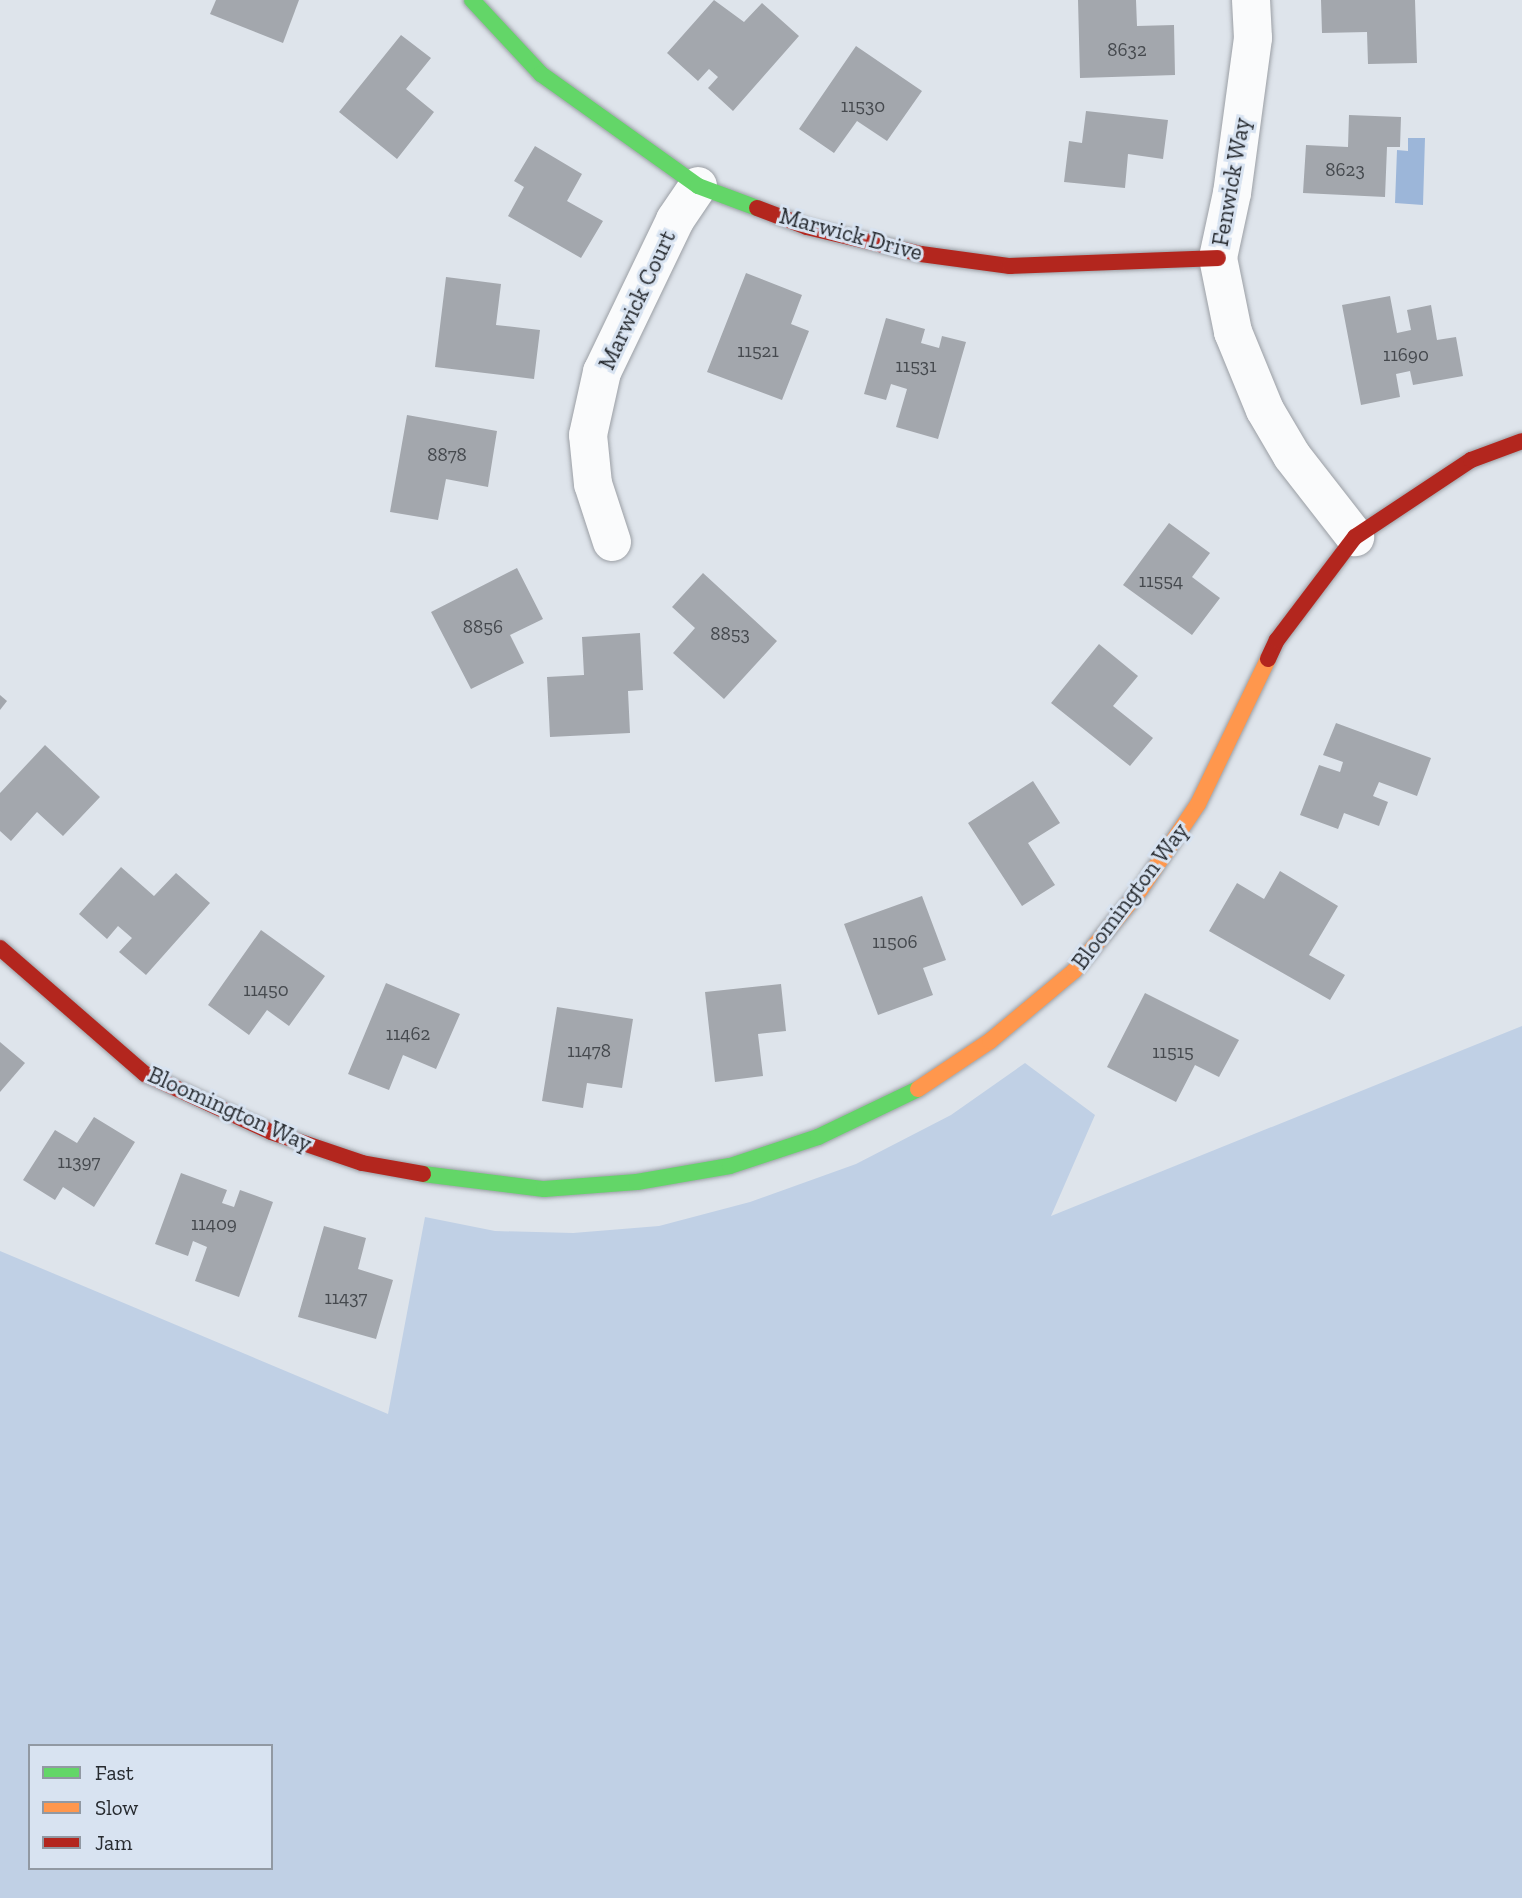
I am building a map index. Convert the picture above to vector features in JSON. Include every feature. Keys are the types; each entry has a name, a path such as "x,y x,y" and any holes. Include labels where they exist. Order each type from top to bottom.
{"street":[{"name":"Marwick Drive","path":"472,0 541,74 698,186 807,227 921,254 1010,266 1218,258"},
{"name":"Fenwick Way","path":"1251,0 1251,51 1232,192 1218,258 1233,332 1265,410 1292,456 1354,537"},
{"name":"Marwick Court","path":"611,542 593,485 588,435 602,372 675,220 698,186"},
{"name":"Bloomington Way","path":"0,948 145,1073 271,1132 362,1163 447,1179 544,1189 637,1182 730,1166 818,1137 916,1090 990,1041 1073,971 1140,890 1198,804 1277,640 1354,537 1471,460 1522,441"}],"shaded area":[{"path":"1522,1026 1522,1898 0,1898 0,1251 388,1414 425,1217 495,1231 573,1233 659,1226 750,1202 856,1164 951,1115 1025,1063 1095,1115 1051,1216"}],"water":[{"path":"1408,138 1425,138 1423,205 1395,203 1397,150 1408,151"}],"building":[{"path":"216,0 299,0 283,43 210,14"},
{"path":"714,0 744,22 762,3 799,36 733,111 708,88 718,77 709,69 698,81 667,53"},
{"path":"1078,0 1136,0 1137,26 1174,25 1175,75 1080,78"},
{"path":"1321,0 1415,0 1417,63 1368,64 1367,32 1322,33"},
{"path":"401,35 431,58 406,89 434,112 397,159 339,112"},
{"path":"856,46 922,91 887,141 857,121 834,153 799,129"},
{"path":"1086,111 1168,120 1163,159 1128,154 1125,188 1064,182 1069,141 1082,143"},
{"path":"1349,115 1401,117 1400,147 1387,147 1385,197 1303,193 1306,145 1348,147"},
{"path":"535,146 582,174 567,201 603,221 581,258 508,216 524,187 514,181"},
{"path":"746,273 802,295 791,324 809,331 782,400 707,372"},
{"path":"446,277 501,284 496,325 540,330 534,379 435,367"},
{"path":"1390,296 1397,333 1411,330 1407,310 1431,305 1437,340 1456,337 1463,376 1413,385 1410,371 1396,374 1400,397 1361,405 1342,305"},
{"path":"886,318 925,329 921,343 939,348 942,336 966,342 938,439 896,427 907,389 891,384 886,400 864,394"},
{"path":"407,415 497,431 488,487 446,479 438,520 390,512"},
{"path":"1169,523 1210,553 1192,577 1220,598 1192,635 1123,585"},
{"path":"517,568 543,619 510,635 524,663 471,689 431,612"},
{"path":"703,573 777,641 724,699 673,653 695,628 672,607"},
{"path":"640,633 643,690 628,691 630,733 550,737 547,677 584,675 582,637"},
{"path":"1099,644 1138,676 1113,706 1153,738 1130,766 1051,703"},
{"path":"0,695 7,701 0,710"},
{"path":"1336,723 1431,758 1417,796 1379,782 1373,796 1388,802 1379,826 1344,813 1338,829 1300,815 1319,765 1340,772 1343,762 1323,755"},
{"path":"45,745 100,797 63,836 37,812 11,841 0,831 0,793"},
{"path":"1033,781 1060,823 1028,843 1055,885 1022,906 968,823"},
{"path":"121,867 154,896 176,873 210,903 146,975 119,952 132,938 118,926 107,939 79,914"},
{"path":"1280,871 1338,906 1309,955 1345,975 1330,1000 1209,931 1237,883 1264,899"},
{"path":"922,896 946,960 923,968 933,995 878,1015 844,924"},
{"path":"261,930 325,976 289,1026 267,1010 249,1035 208,1005"},
{"path":"386,983 460,1014 436,1069 403,1055 389,1090 348,1074"},
{"path":"781,984 786,1031 758,1034 763,1076 715,1082 705,992"},
{"path":"1145,993 1239,1040 1219,1077 1195,1065 1176,1102 1107,1067"},
{"path":"557,1007 633,1019 622,1088 587,1083 583,1108 542,1101"},
{"path":"0,1042 25,1063 0,1092"},
{"path":"94,1117 135,1142 94,1207 63,1187 55,1200 23,1180 55,1130 77,1143"},
{"path":"181,1173 227,1190 222,1203 234,1207 240,1190 273,1202 239,1297 195,1281 207,1247 193,1241 188,1256 155,1244"},
{"path":"324,1226 366,1238 358,1269 393,1280 376,1339 298,1317"}],"traffic: fast":[{"path":"472,0 541,74 698,186 757,208"},
{"path":"423,1174 544,1189 637,1182 730,1166 818,1137 918,1089"}],"traffic: slow":[{"path":"918,1089 990,1041 1074,971 1140,890 1198,804 1268,659"}],"traffic: jam":[{"path":"757,208 807,227 921,254 1010,266 1218,258"},
{"path":"1268,659 1277,640 1355,537 1471,460 1522,441"},
{"path":"0,948 145,1074 271,1132 362,1163 423,1174"}]}
